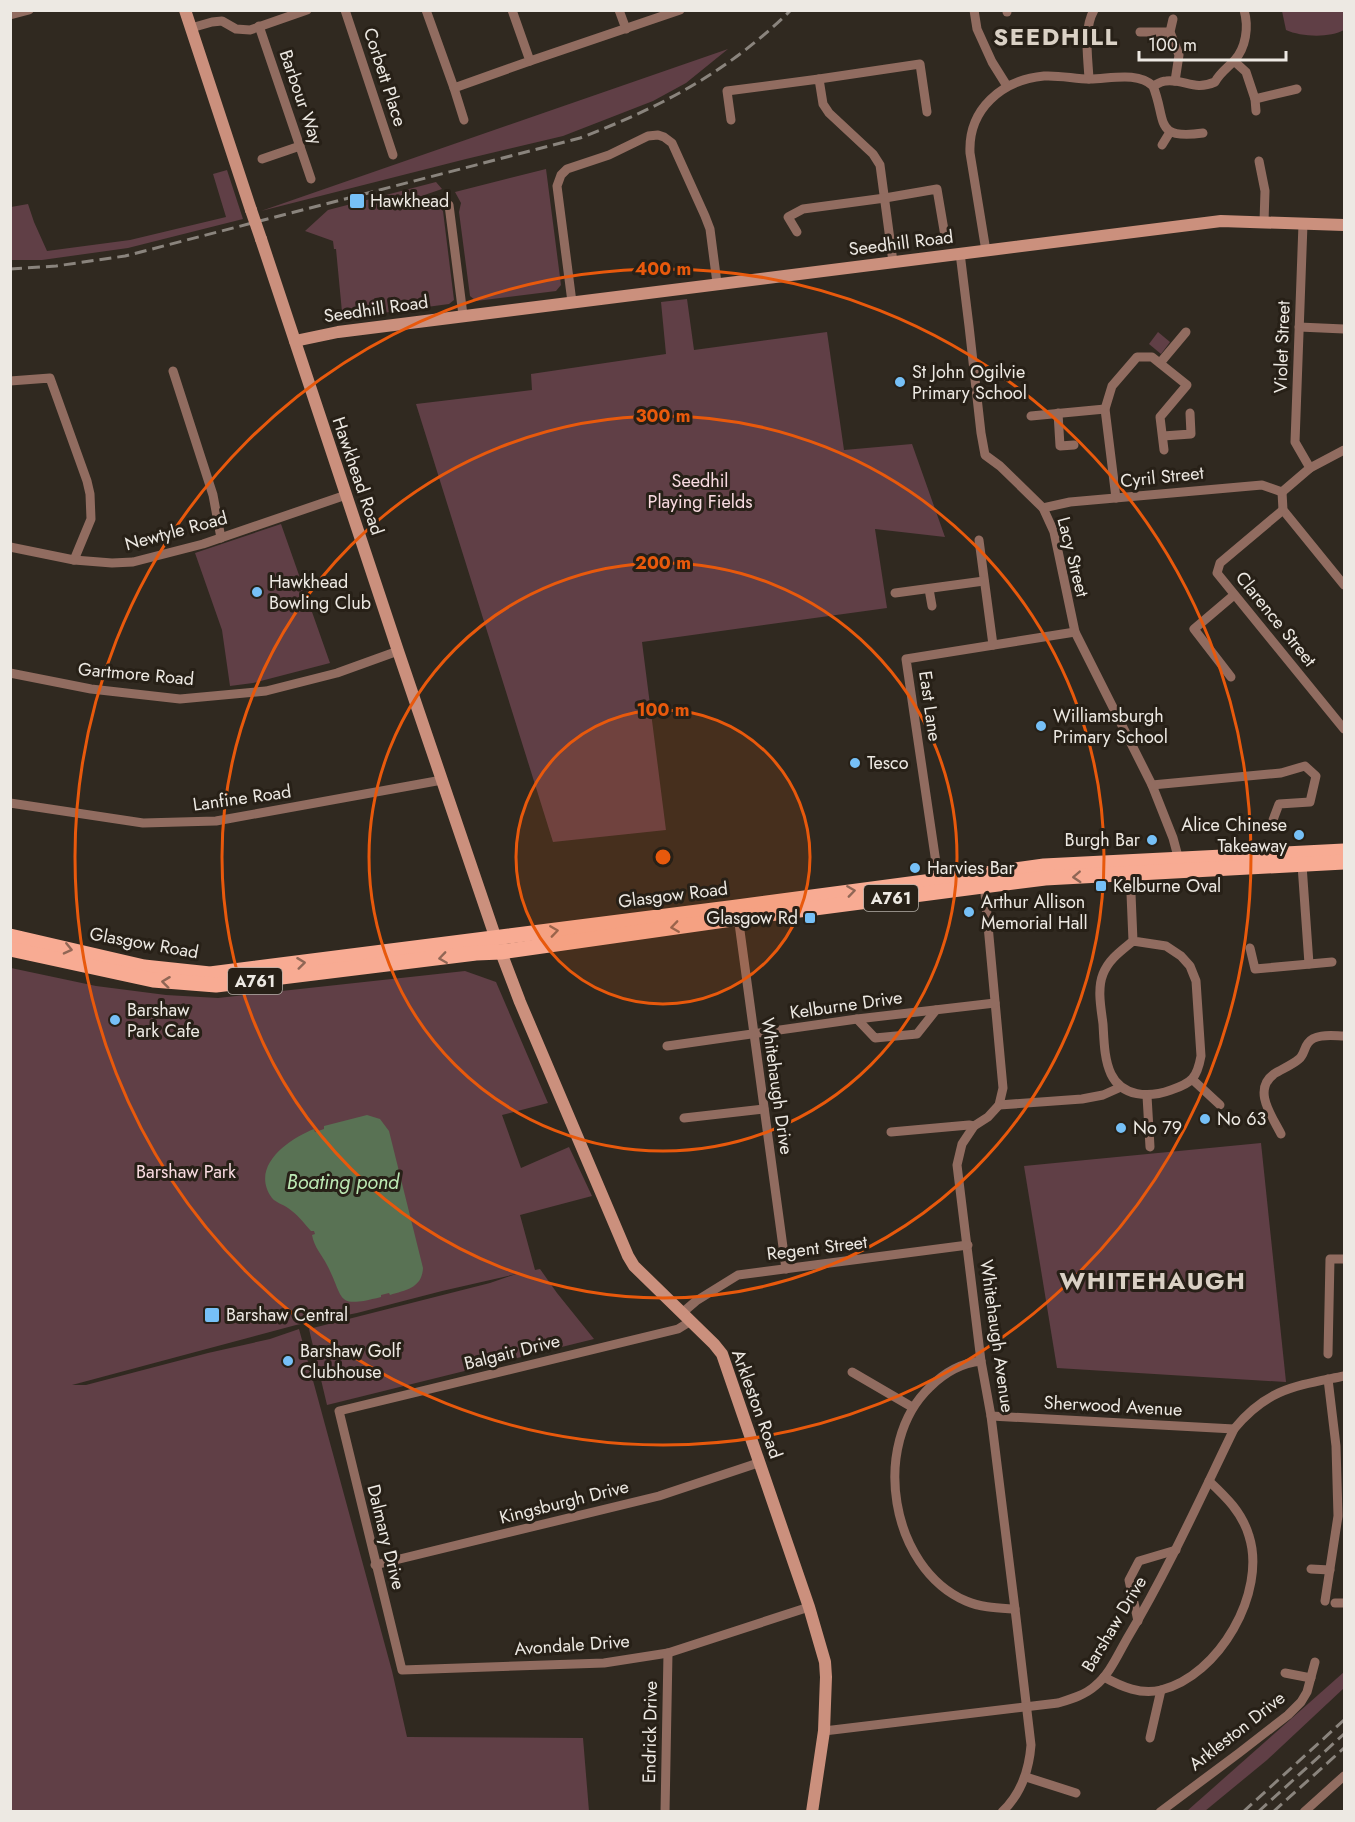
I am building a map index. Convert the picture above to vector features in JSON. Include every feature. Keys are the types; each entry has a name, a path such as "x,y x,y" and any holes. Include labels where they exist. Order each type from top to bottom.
{"main road":[{"name":"Glasgow Road","path":"1180,866 1270,853 1344,851"},
{"name":"Glasgow Road","path":"10,936 144,967 210,974 499,945 983,880 1044,866 1130,868 1302,865 1344,862"},
{"name":"Glasgow Road","path":"10,949 153,980 216,985 476,953 499,945"}],"street":[{"path":"10,15 29,10"},
{"name":"Hawkhead Road","path":"185,10 398,651 499,945"},
{"path":"191,28 222,21 236,28 250,30 284,14 307,10"},
{"name":"Corbett Place","path":"345,10 393,155"},
{"path":"426,10 464,120"},
{"path":"512,10 530,61"},
{"path":"619,10 626,29"},
{"path":"454,88 680,10"},
{"path":"974,10 977,29 992,62 1007,86"},
{"path":"1153,86 1164,81 1190,85 1208,85 1215,82 1241,50 1247,27 1244,10"},
{"path":"1089,79 1088,36 1093,11"},
{"path":"1173,19 1170,32 1179,55 1175,81"},
{"name":"Barbour Way","path":"259,26 311,179"},
{"path":"1140,32 1170,32"},
{"path":"1234,61 1246,72 1255,99 1256,111"},
{"path":"731,120 727,91 920,64 927,112"},
{"path":"986,251 969,139 973,124 983,107 1007,86 1045,76 1089,79 1129,77 1143,80 1153,86 1163,126 1170,132 1186,136 1203,133"},
{"path":"819,79 823,104 829,113 880,165 893,262"},
{"path":"1255,99 1297,89"},
{"path":"1162,145 1170,132"},
{"path":"572,302 557,186 561,175 567,169 609,155 648,136 658,135 672,143 708,222 717,283"},
{"path":"262,159 300,146"},
{"path":"1259,161 1264,191 1264,222"},
{"path":"797,232 788,217 803,209 937,189 945,236"},
{"path":"449,205 463,315"},
{"name":"Seedhill Road","path":"295,341 338,332 463,315 1221,221 1344,225"},
{"name":"Violet Street","path":"1304,224 1295,442 1310,468"},
{"name":"Lacy Street","path":"960,253 985,454 1043,508 1054,532 1075,632 1152,785 1180,866"},
{"path":"1299,327 1344,329"},
{"path":"1160,363 1186,332"},
{"path":"1116,498 1105,409 1112,386 1137,357 1152,357 1187,385 1160,417 1164,450"},
{"path":"173,371 213,495 221,538"},
{"path":"10,381 50,378 90,494 91,519 74,560"},
{"path":"1031,416 1105,409"},
{"path":"1058,413 1060,446 1074,445"},
{"path":"1163,436 1191,434 1190,413"},
{"path":"1344,450 1310,468 1282,492 1284,510 1344,585"},
{"name":"Cyril Street","path":"1043,508 1070,502 1262,484 1282,492"},
{"name":"Newtyle Road","path":"10,547 74,560 133,562 221,538 346,495"},
{"name":"Clarence Street","path":"1284,510 1221,563 1217,573 1344,729"},
{"path":"979,540 993,645"},
{"path":"895,593 984,581"},
{"path":"929,589 932,606"},
{"path":"1231,677 1194,629 1234,595"},
{"name":"East Lane","path":"939,885 906,659 1075,632"},
{"name":"Gartmore Road","path":"10,673 91,689 180,699 266,691 337,673 398,651"},
{"path":"1152,785 1281,773 1305,766 1316,776 1310,802 1279,804 1273,820"},
{"name":"Lanfine Road","path":"10,803 143,824 216,821 442,780"},
{"path":"1302,865 1309,964"},
{"path":"1130,868 1134,941"},
{"path":"983,880 1003,1088 999,1105 1082,1099 1103,1095 1121,1087"},
{"name":"Whitehaugh Drive","path":"738,912 786,1269"},
{"path":"1134,941 1166,945 1190,966 1196,981 1201,1056 1199,1068 1193,1080 1178,1088 1147,1096 1121,1087 1111,1074 1106,1057 1100,996 1102,976 1108,965 1114,956 1134,941"},
{"name":"Arkleston Road","path":"499,945 520,1002 622,1245 634,1266 722,1354 822,1649 826,1677 824,1731 812,1812"},
{"path":"1250,948 1255,969 1332,962"},
{"name":"Kelburne Drive","path":"667,1046 857,1019 995,1003"},
{"path":"857,1019 875,1038 917,1034 936,1010"},
{"path":"1281,1134 1265,1103 1263,1094 1271,1076 1299,1059 1312,1040 1322,1036 1344,1035"},
{"path":"1193,1080 1220,1105"},
{"path":"1147,1096 1150,1147"},
{"name":"Whitehaugh Avenue","path":"999,1105 988,1117 974,1126 962,1144 957,1165 981,1361 991,1416 1016,1609 1030,1745 1026,1777 1010,1804 1002,1812"},
{"path":"684,1118 764,1109"},
{"path":"891,1132 974,1126"},
{"name":"Regent Street","path":"687,1317 696,1301 738,1275 968,1245"},
{"path":"1328,1353 1330,1259 1344,1258"},
{"name":"Balgair Drive","path":"339,1412 678,1329 687,1317"},
{"path":"981,1361 963,1365 940,1377 912,1407 897,1449 894,1483 904,1534 925,1569 937,1582 967,1601 992,1608 1016,1609"},
{"path":"852,1372 912,1407"},
{"name":"Barshaw Drive","path":"824,1731 1058,1702 1077,1697 1093,1688 1104,1677 1138,1621 1176,1550 1234,1429 1261,1402 1283,1390 1344,1376"},
{"path":"1328,1379 1336,1446 1338,1516 1330,1570 1335,1602"},
{"name":"Dalmary Drive","path":"339,1412 402,1670"},
{"name":"Sherwood Avenue","path":"991,1416 1234,1429"},
{"name":"Kingsburgh Drive","path":"375,1565 659,1496 758,1463"},
{"path":"1104,1677 1126,1689 1161,1690 1189,1679 1210,1660 1230,1635 1247,1597 1253,1567 1253,1551 1241,1516 1209,1480"},
{"path":"1138,1621 1129,1580 1139,1561 1176,1550"},
{"path":"1311,1569 1330,1570"},
{"name":"Avondale Drive","path":"402,1670 604,1663 668,1653 809,1607"},
{"name":"Endrick Drive","path":"665,1812 668,1653"},
{"name":"Arkleston Drive","path":"1160,1812 1288,1715 1307,1692 1315,1662"},
{"path":"1285,1672 1311,1678"},
{"path":"1150,1738 1161,1690"},
{"path":"1304,1812 1344,1776"},
{"path":"1026,1777 1076,1792"}],"green space":[{"path":"1282,11 1344,11 1344,30 1323,35 1292,32 1286,30"},
{"path":"728,49 686,83 653,101 563,136 261,211"},
{"path":"546,169 561,285 556,291 476,301 470,296 459,212 461,203 455,192"},
{"path":"227,170 243,219 128,248 42,260 11,260 11,207 28,204 47,251 130,240 226,217 213,174"},
{"path":"436,182 442,189 401,203 432,200 443,211 454,300 449,304 346,317 342,312 336,249 334,249 333,241 305,231 328,210"},
{"name":"Seedhil Playing Fields","path":"687,299 694,350 827,332 844,450 912,444 945,537 875,529 887,608 642,642 666,830 553,842 416,404 532,390 531,374 666,354 661,302"},
{"path":"1158,332 1170,342 1161,354 1149,344"},
{"name":"Hawkhead Bowling Club","path":"281,524 330,663 253,683 230,686 222,630 195,553"},
{"name":"Barshaw Park","path":"11,968 96,986 166,995 218,998 465,971 496,982 548,1103 502,1115 521,1168 569,1147 592,1196 520,1215 535,1270 540,1269 594,1339 327,1405 309,1329 490,1283 516,1274 357,1313 296,1325 72,1385 86,1385 270,1339 299,1329 392,1671 407,1737 583,1738 589,1811 11,1812"},
{"path":"1261,1143 1286,1382 1057,1368 1024,1166"},
{"path":"1344,1672 1344,1688 1267,1760 1205,1811 1187,1811"}],"water":[{"name":"Boating pond","path":"367,1115 380,1119 389,1131 423,1268 420,1280 412,1287 390,1295 389,1293 381,1297 355,1302 343,1298 340,1293 314,1243 312,1235 315,1234 314,1231 311,1231 291,1210 272,1198 266,1186 265,1175 275,1155 304,1134 314,1129 315,1132 324,1129 324,1126"}],"railway":[{"path":"10,269 56,266 125,256 580,138 638,114 692,86 743,52 791,10"},
{"path":"1243,1812 1344,1720"},
{"path":"1258,1812 1344,1734"},
{"path":"1273,1812 1344,1748"}],"place":[{"name":"Hawkhead","path":"357,201"},
{"name":"St John Ogilvie Primary School","path":"900,382"},
{"name":"Hawkhead Bowling Club","path":"257,592"},
{"name":"Williamsburgh Primary School","path":"1041,726"},
{"name":"Tesco","path":"855,763"},
{"name":"Alice Chinese Takeaway","path":"1299,835"},
{"name":"Burgh Bar","path":"1152,840"},
{"name":"Harvies Bar","path":"915,868"},
{"name":"Kelburne Oval","path":"1101,886"},
{"name":"Arthur Allison Memorial Hall","path":"969,912"},
{"name":"Glasgow Rd","path":"810,918"},
{"name":"Barshaw Park Cafe","path":"115,1020"},
{"name":"No 63","path":"1205,1119"},
{"name":"No 79","path":"1121,1128"},
{"name":"Barshaw Central","path":"212,1315"},
{"name":"Barshaw Golf Clubhouse","path":"288,1361"}],"district":[{"name":"SEEDHILL","path":"1056,37"},
{"name":"WHITEHAUGH","path":"1153,1281"}]}
